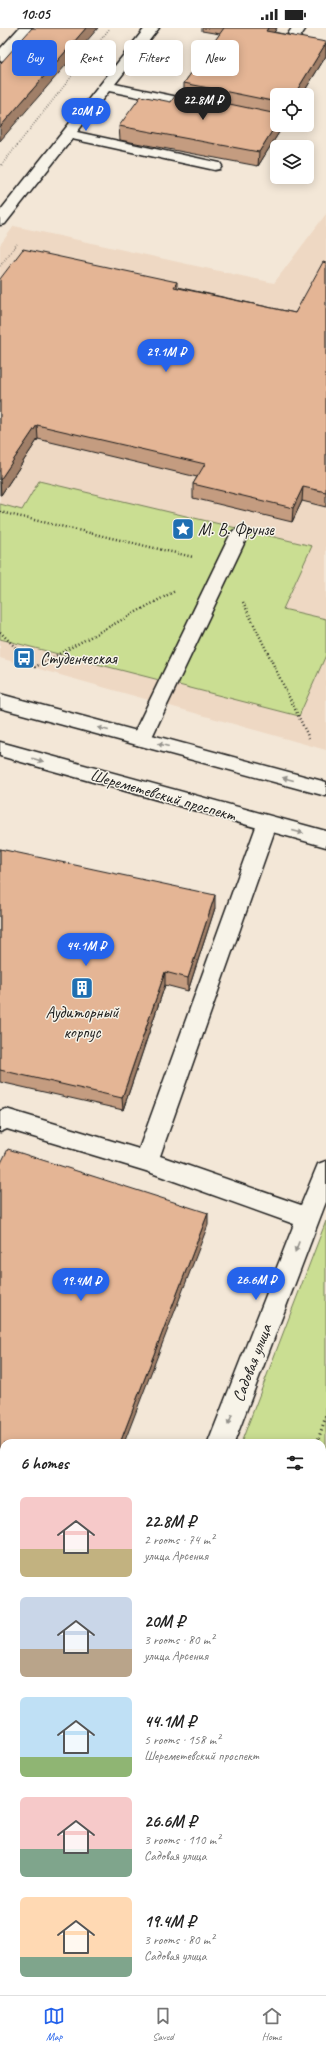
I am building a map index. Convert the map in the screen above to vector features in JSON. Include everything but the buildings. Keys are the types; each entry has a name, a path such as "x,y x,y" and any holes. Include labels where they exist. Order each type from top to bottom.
{"street":[{"path":"0,57 26,28"},
{"path":"0,221 152,28"},
{"path":"105,86 217,109"},
{"path":"68,134 215,166"},
{"path":"141,739 239,535"},
{"path":"0,701 326,789"},
{"name":"Шереметевский проспект","path":"0,749 267,824 326,839"},
{"path":"146,1162 267,824"},
{"path":"0,1122 6,1119 146,1162 308,1218"},
{"name":"Садовая улица","path":"223,1439 326,1171"}],"path":[{"path":"0,167 110,28"},
{"path":"0,512 225,565"},
{"path":"0,632 34,667 225,565"},
{"path":"225,565 309,738"},
{"path":"318,1439 326,1416"}],"shaded area":[{"path":"326,214 326,750 0,658 0,245 14,226 274,283"}],"green space":[{"path":"39,481 312,546 283,609 326,619 326,655 299,716 0,639 0,504 22,510"},
{"path":"326,1221 326,1439 243,1439"}],"place":[{"name":"М. В. Фрунзе","path":"183,529"},
{"name":"Студенческая","path":"24,658"},
{"name":"Аудиторный корпус","path":"82,988"}]}
